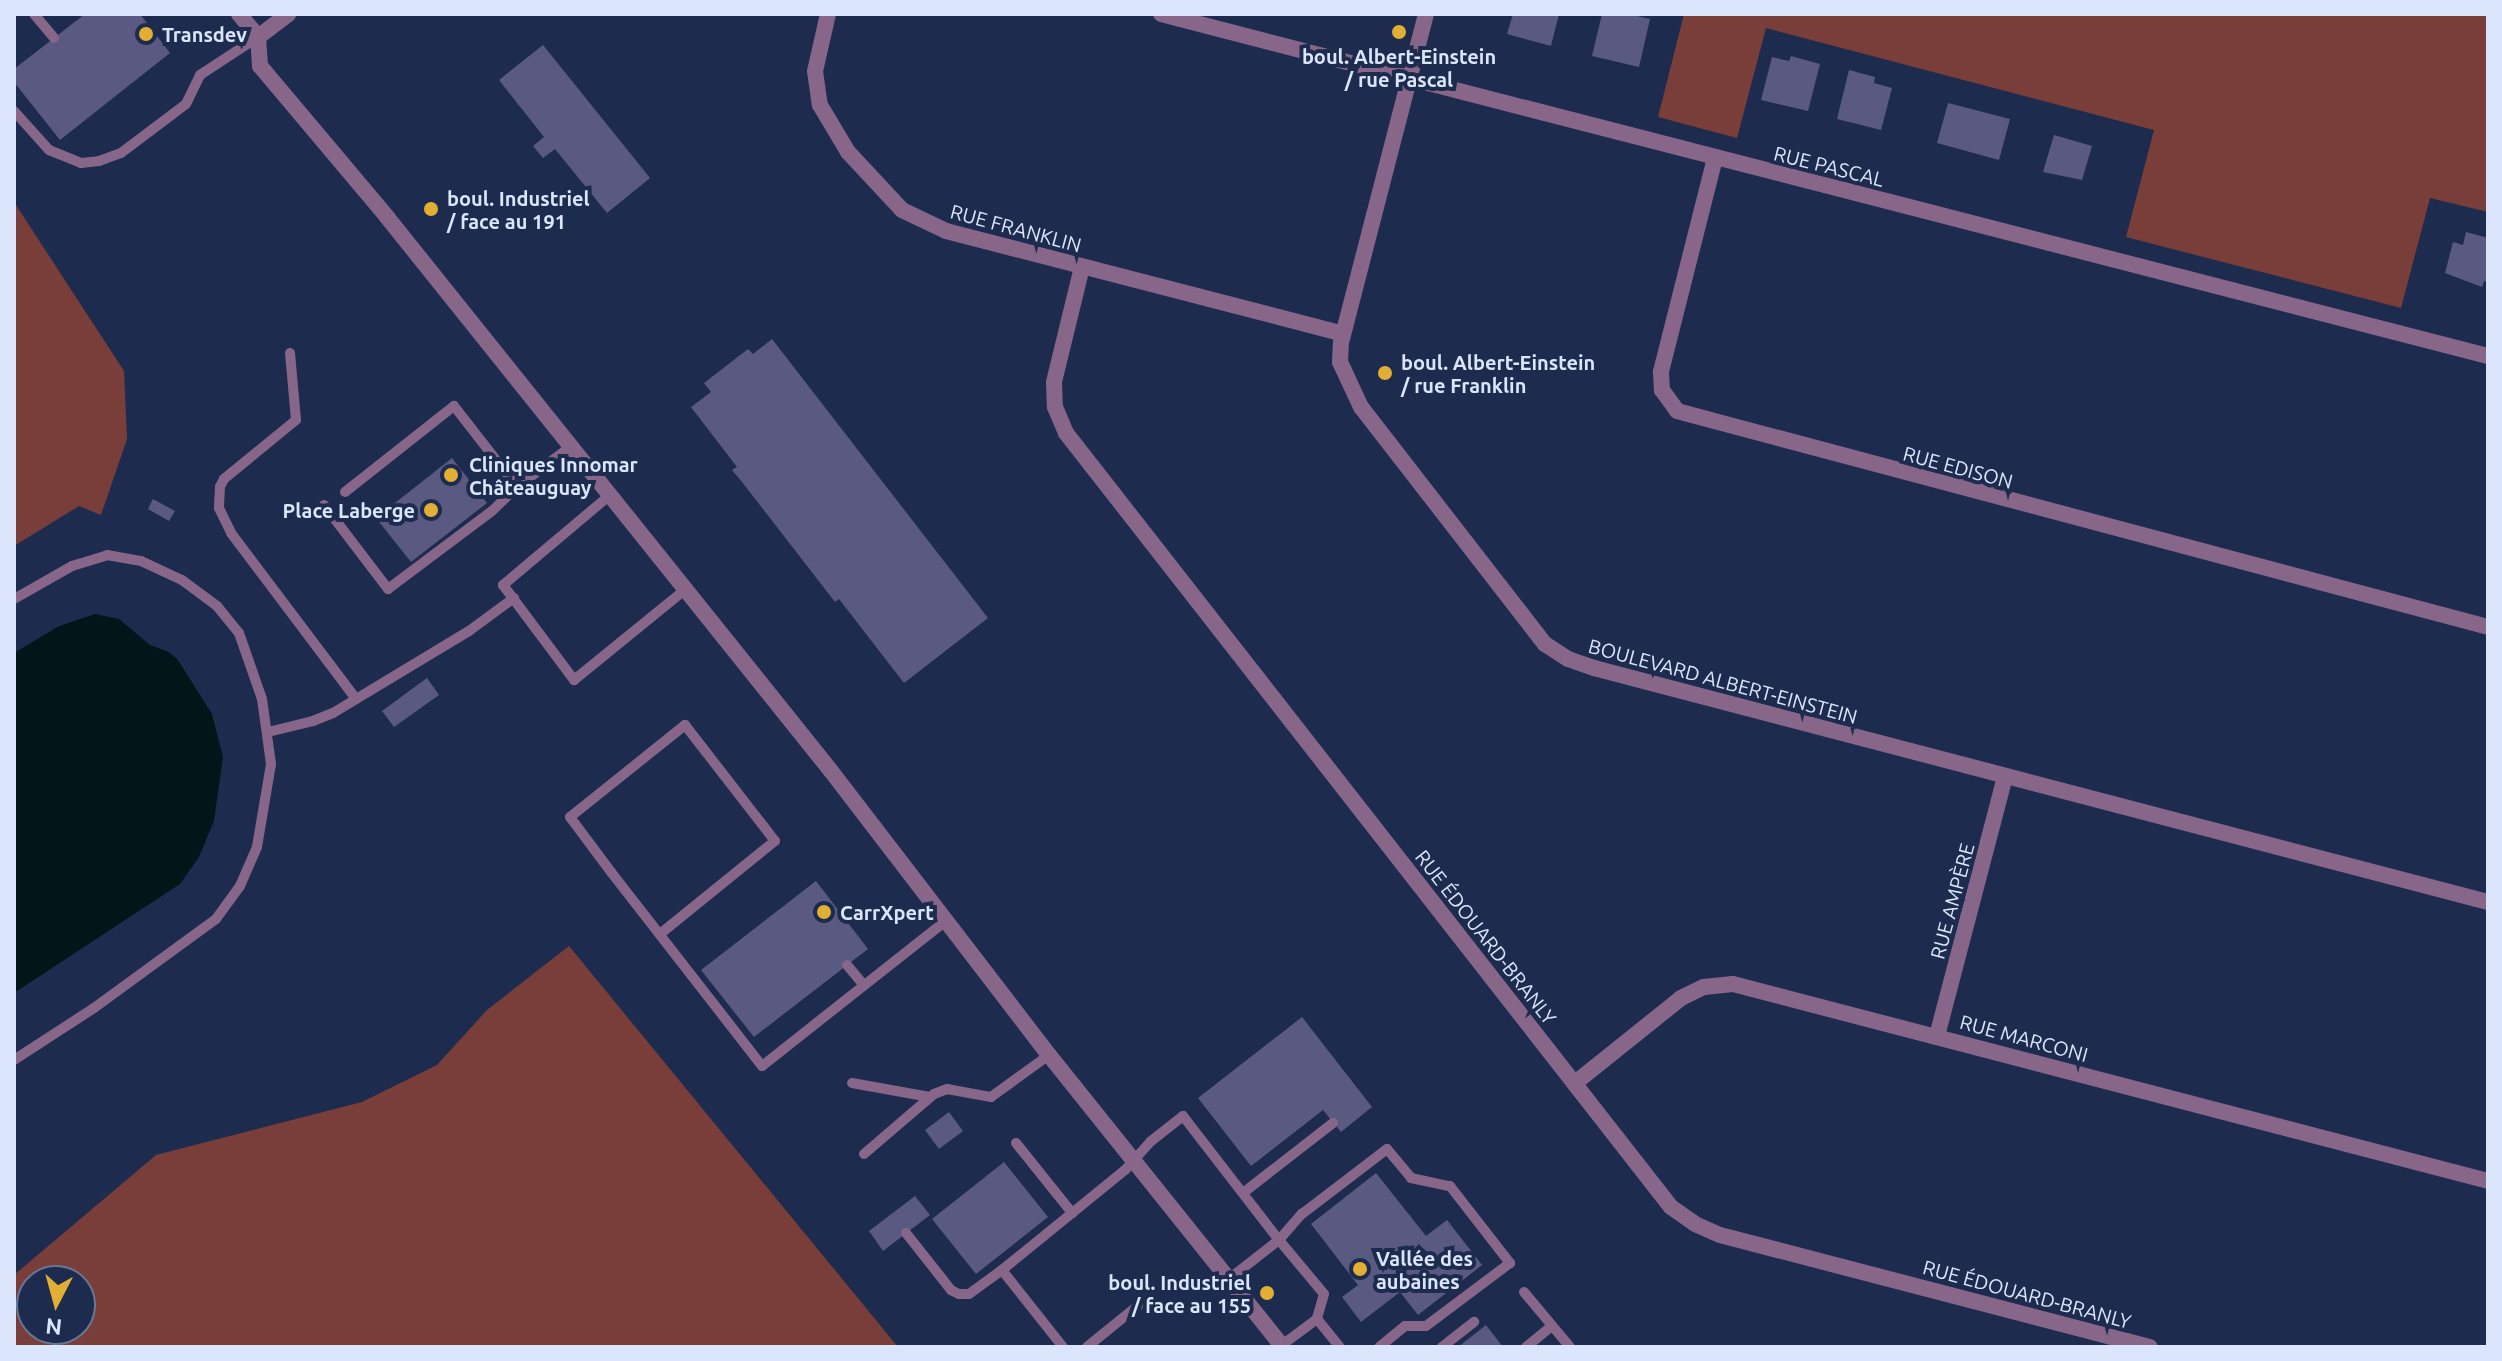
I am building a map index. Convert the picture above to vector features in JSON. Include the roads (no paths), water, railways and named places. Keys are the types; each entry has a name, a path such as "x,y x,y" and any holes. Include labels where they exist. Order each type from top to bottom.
{"street":[{"path":"239,14 258,37 260,66 387,217 686,589 947,920 1049,1055 1283,1346"},
{"path":"258,37 288,14"},
{"name":"RUE FRANKLIN","path":"828,14 815,71 820,105 848,152 889,199 930,225 1343,334"},
{"name":"RUE PASCAL","path":"1161,14 2488,356"},
{"name":"BOULEVARD ALBERT-EINSTEIN","path":"1426,14 1343,334 1340,362 1361,407 1536,634 1556,652 1594,668 2488,902"},
{"name":"RUE EDISON","path":"1715,158 1661,372 1662,390 1677,411 2488,627"},
{"name":"RUE ÉDOUARD-BRANLY","path":"1082,267 1054,382 1055,407 1066,433 1664,1198 1687,1219 1706,1230 2150,1347"},
{"name":"RUE AMPÈRE","path":"1937,1036 2005,777"},
{"name":"RUE MARCONI","path":"1575,1083 1681,998 1712,985 1744,986 2488,1181"}],"lane":[{"path":"34,14 54,38"},
{"path":"14,111 49,150 81,163 99,161 121,153 186,104 200,75 258,37"},
{"path":"290,353 296,420 224,479 220,487 219,508 231,533 356,699"},
{"path":"345,492 454,406 517,487"},
{"path":"324,505 388,589 492,511 517,487 570,447"},
{"path":"610,495 503,585 574,680 686,589"},
{"path":"14,599 72,566 107,555 141,561 200,592 229,617 256,676 268,732 271,764 264,823 250,866 227,906 202,932 14,1060"},
{"path":"268,732 313,721 356,699 469,631 514,598"},
{"path":"660,934 775,841 685,725 570,817 660,934 762,1066 947,920"},
{"path":"847,965 864,985"},
{"path":"864,1154 930,1097 947,1089 991,1097 1049,1055"},
{"path":"852,1083 930,1097"},
{"path":"906,1233 951,1290 969,1294 1072,1213 1183,1116 1324,1294 1317,1319 1283,1346"},
{"path":"1243,1193 1333,1123"},
{"path":"1016,1143 1072,1213"},
{"path":"1229,1279 1279,1240 1302,1214 1387,1149 1411,1178 1450,1186 1510,1263 1426,1326 1405,1326 1379,1347"},
{"path":"1002,1270 1063,1347"},
{"path":"1524,1292 1570,1347"},
{"path":"1087,1347 1140,1304"},
{"path":"1317,1319 1340,1347"},
{"path":"1442,1347 1474,1322"},
{"path":"1526,1347 1552,1326"}],"place":[{"name":"boul. Albert-Einstein / rue Pascal","path":"1399,32"},
{"name":"Transdev","path":"146,34"},
{"name":"boul. Industriel / face au 191","path":"431,209"},
{"name":"boul. Albert-Einstein / rue Franklin","path":"1385,373"},
{"name":"Cliniques Innomar Châteauguay","path":"451,475"},
{"name":"Place Laberge","path":"431,510"},
{"name":"CarrXpert","path":"824,912"},
{"name":"Vallée des aubaines","path":"1360,1269"},
{"name":"boul. Industriel / face au 155","path":"1267,1293"}]}
